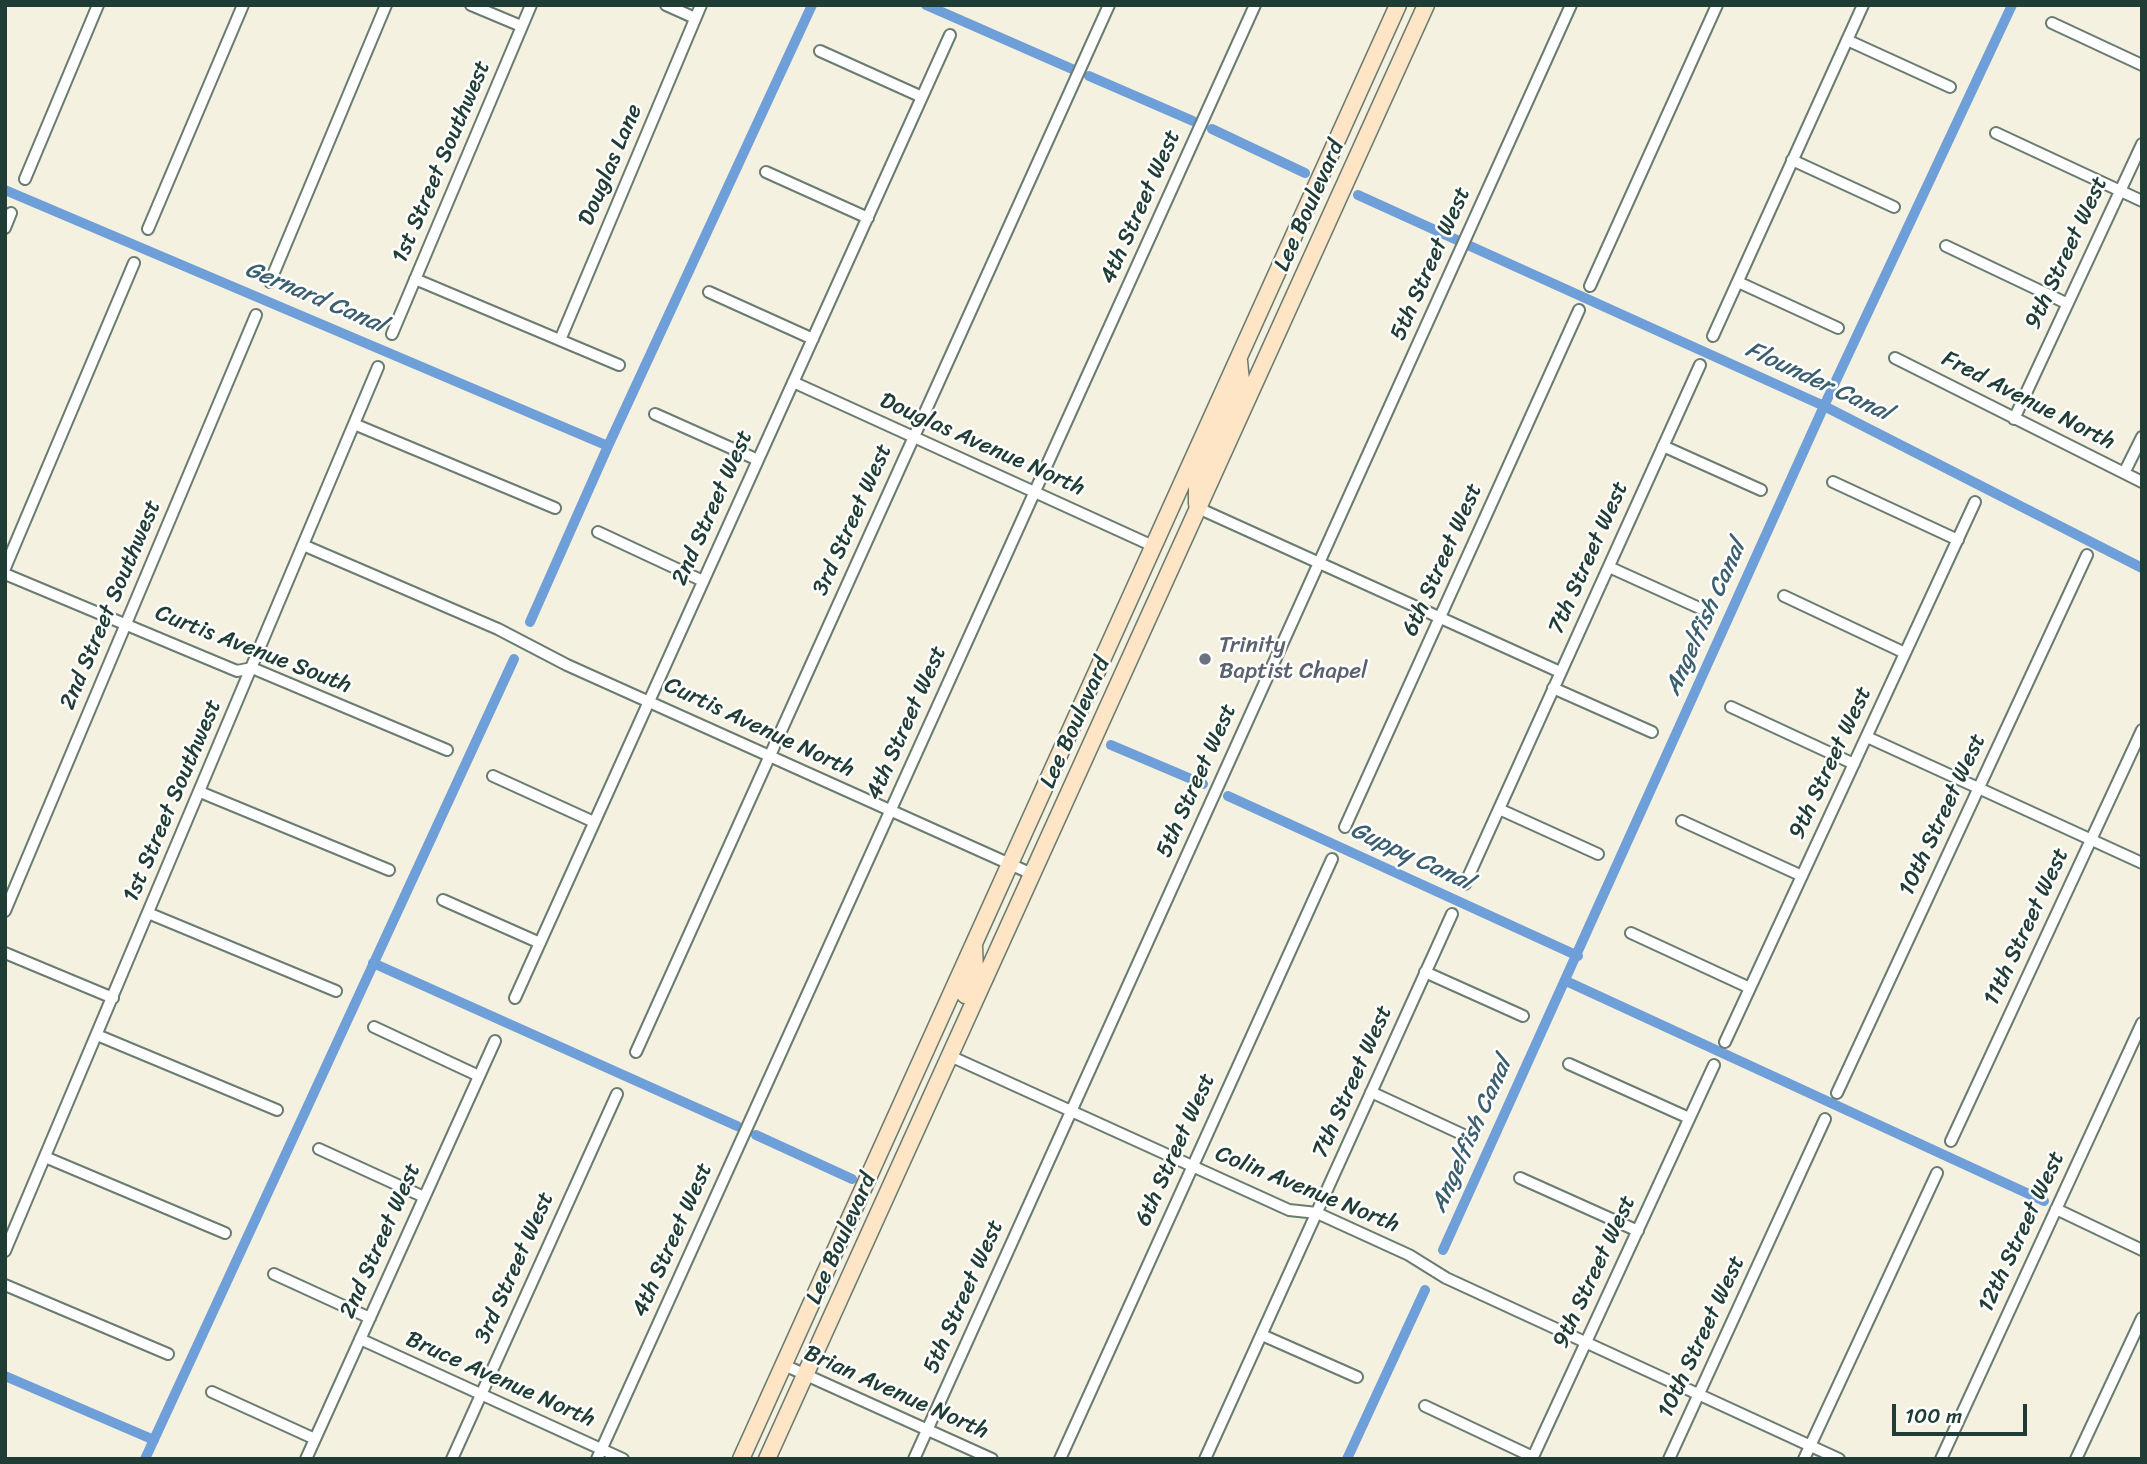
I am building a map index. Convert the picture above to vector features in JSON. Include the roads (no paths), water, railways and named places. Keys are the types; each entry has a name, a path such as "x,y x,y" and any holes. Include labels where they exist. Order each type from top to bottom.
{"main road":[{"name":"Lee Boulevard","path":"741,1459 1398,5"},
{"name":"Lee Boulevard","path":"767,1459 1426,5"},
{"path":"1198,508 1196,483 1241,381 1238,358"},
{"path":"1115,692 1112,674 1161,564 1161,553 1153,546"},
{"path":"950,1056 948,1035 975,973 974,944"}],"street":[{"path":"26,179 98,5"},
{"path":"148,229 243,5"},
{"path":"270,282 386,5"},
{"path":"471,5 521,26"},
{"name":"1st Street Southwest","path":"392,334 531,5"},
{"path":"666,5 695,18"},
{"name":"Douglas Lane","path":"559,340 701,5"},
{"name":"3rd Street West","path":"636,1052 1109,5"},
{"name":"4th Street West","path":"600,1454 1255,5"},
{"name":"5th Street West","path":"914,1459 1571,5"},
{"path":"1590,286 1717,5"},
{"path":"1713,336 1863,5"},
{"path":"2052,23 2142,65"},
{"name":"2nd Street West","path":"515,998 950,35"},
{"path":"1847,40 1950,87"},
{"path":"820,51 922,97"},
{"path":"1996,133 2142,201"},
{"name":"9th Street West","path":"2014,419 2142,144"},
{"path":"1793,160 1894,207"},
{"path":"766,172 868,218"},
{"path":"5,228 11,213"},
{"path":"1946,246 2066,303"},
{"path":"5,571 134,263"},
{"path":"415,279 619,365"},
{"path":"1738,282 1838,328"},
{"path":"709,292 813,339"},
{"name":"6th Street West","path":"1345,827 1579,310"},
{"name":"2nd Street Southwest","path":"5,911 256,315"},
{"name":"Fred Avenue North","path":"1895,358 2142,482"},
{"name":"7th Street West","path":"1465,884 1700,365"},
{"name":"1st Street Southwest","path":"5,1251 378,368"},
{"name":"Douglas Avenue North","path":"793,382 1153,546"},
{"path":"655,414 758,460"},
{"path":"354,424 555,508"},
{"path":"2124,473 2142,437"},
{"path":"1663,446 1760,490"},
{"path":"1833,482 1958,540"},
{"name":"9th Street West","path":"1725,1042 1975,502"},
{"path":"1198,508 1560,672"},
{"path":"598,532 703,581"},
{"name":"Curtis Avenue North","path":"303,545 508,634 567,665 1032,874"},
{"name":"10th Street West","path":"1837,1093 2087,555"},
{"path":"1609,567 1706,611"},
{"name":"Curtis Avenue South","path":"5,571 237,671 252,668 447,750"},
{"path":"1784,596 1905,653"},
{"path":"1553,688 1651,732"},
{"path":"1731,707 1854,764"},
{"name":"11th Street West","path":"1951,1141 2142,730"},
{"path":"1867,737 2142,863"},
{"path":"494,776 594,821"},
{"path":"200,792 389,870"},
{"path":"1499,809 1598,853"},
{"path":"1682,821 1802,877"},
{"name":"6th Street West","path":"1060,1459 1332,859"},
{"path":"443,900 540,943"},
{"path":"148,913 336,991"},
{"name":"7th Street West","path":"1209,1458 1452,914"},
{"path":"1631,933 1750,988"},
{"path":"5,953 113,998"},
{"path":"1425,972 1522,1016"},
{"name":"12th Street West","path":"1941,1459 2142,1023"},
{"path":"374,1027 479,1076"},
{"path":"97,1035 277,1110"},
{"name":"2nd Street West","path":"306,1459 495,1041"},
{"name":"Colin Avenue North","path":"950,1056 1290,1210 1317,1213 1409,1255 1446,1278 1839,1459"},
{"path":"1569,1064 1689,1118"},
{"name":"9th Street West","path":"1532,1458 1714,1065"},
{"path":"1371,1093 1468,1137"},
{"name":"3rd Street West","path":"452,1459 617,1094"},
{"name":"10th Street West","path":"1668,1459 1825,1119"},
{"path":"319,1149 424,1197"},
{"path":"45,1157 225,1233"},
{"path":"1804,1459 1937,1173"},
{"path":"1520,1178 1637,1231"},
{"path":"2056,1209 2142,1250"},
{"path":"274,1274 370,1318"},
{"path":"5,1285 168,1354"},
{"path":"2076,1459 2142,1318"},
{"path":"1262,1335 1357,1377"},
{"name":"Bruce Avenue North","path":"360,1339 481,1394 600,1454 624,1459"},
{"name":"Brian Avenue North","path":"784,1365 992,1459"},
{"path":"212,1392 315,1438"},
{"path":"1425,1406 1532,1458"}],"waterway":[{"path":"530,622 608,446 812,5"},
{"name":"Flounder Canal","path":"926,5 1072,69"},
{"name":"Angelfish Canal","path":"1443,1250 1824,406 2012,5"},
{"name":"Flounder Canal","path":"1089,76 1193,121"},
{"name":"Flounder Canal","path":"1212,129 1305,173"},
{"name":"Gernard Canal","path":"5,190 608,446"},
{"name":"Flounder Canal","path":"1358,195 1457,240"},
{"name":"Flounder Canal","path":"1470,246 1824,406 2142,568"},
{"path":"145,1459 514,659"},
{"name":"Guppy Canal","path":"1111,745 1203,784"},
{"name":"Guppy Canal","path":"1228,796 1578,956"},
{"path":"373,963 737,1126"},
{"path":"1566,981 2044,1201"},
{"path":"756,1135 852,1179"},
{"name":"Angelfish Canal","path":"1347,1459 1425,1290"},
{"path":"5,1376 154,1440"}],"place":[{"name":"Trinity Baptist Chapel","path":"1205,659"}]}
